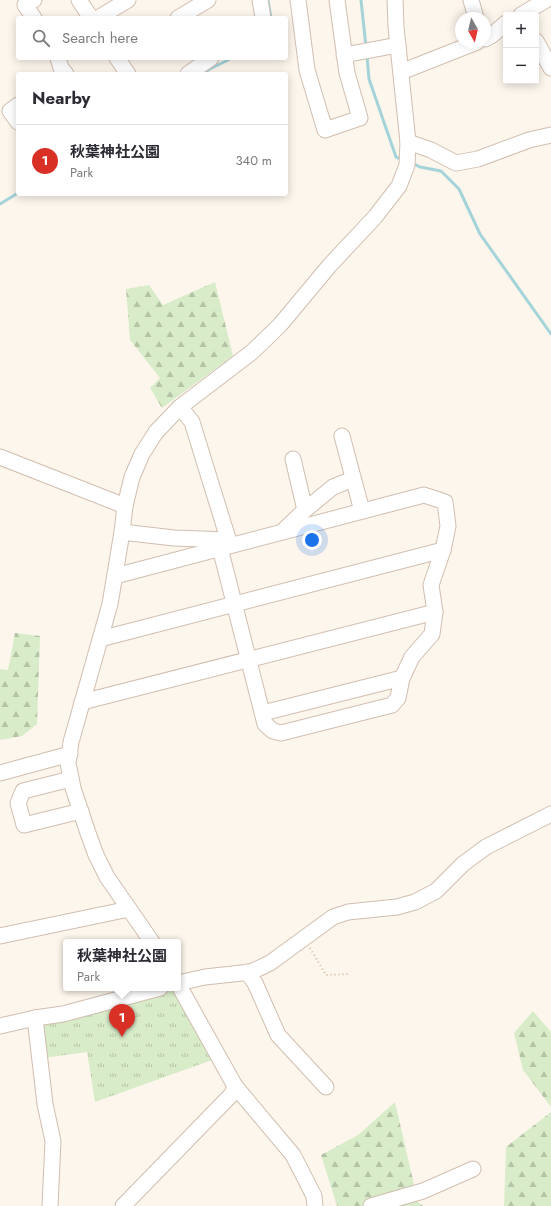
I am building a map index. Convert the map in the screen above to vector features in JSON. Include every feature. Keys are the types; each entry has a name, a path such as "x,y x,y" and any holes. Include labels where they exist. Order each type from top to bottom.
{"street":[{"path":"33,16 25,5 34,0"},
{"path":"79,0 90,16"},
{"path":"101,16 128,0"},
{"path":"260,0 263,16"},
{"path":"298,0 307,70 325,130 360,118 347,73 337,0"},
{"path":"150,939 107,877 88,833 71,778 68,762 71,742 110,604 125,506 132,477 142,454 156,432 180,408 252,352 280,325 330,265 375,217 399,186 407,165 408,142 395,0"},
{"path":"471,0 474,12"},
{"path":"526,12 546,0"},
{"path":"182,16 200,6"},
{"path":"491,36 503,26"},
{"path":"344,55 398,44"},
{"path":"539,46 551,68"},
{"path":"401,72 462,48"},
{"path":"118,60 127,72"},
{"path":"191,72 208,60"},
{"path":"16,106 10,111 16,119"},
{"path":"408,142 431,150 456,163 478,159 529,140 551,135"},
{"path":"115,576 226,544 424,495 445,502 448,526 443,550 431,585 435,612 432,634 412,657 402,678 398,698 392,705 281,733 273,731 265,724 233,605 226,544 192,422 180,408"},
{"path":"342,436 362,511"},
{"path":"0,457 125,506"},
{"path":"293,459 305,510"},
{"path":"283,531 305,510 333,487 353,479"},
{"path":"122,532 226,544"},
{"path":"100,639 443,550"},
{"path":"82,702 435,612"},
{"path":"263,713 402,678"},
{"path":"0,773 70,754"},
{"path":"71,778 23,791 18,803 24,825 81,811"},
{"path":"181,983 205,977 251,972 270,963 333,917 348,912 397,907 415,902 436,891 462,864 486,847 551,814"},
{"path":"0,936 129,909"},
{"path":"247,972 255,983 278,1034 326,1088"},
{"path":"181,989 235,1086 293,1155 314,1196 315,1206"},
{"path":"0,1026 35,1018 63,1014 149,991"},
{"path":"35,1018 45,1104 53,1141 50,1206"},
{"path":"123,1206 232,1094 235,1086"},
{"path":"371,1206 423,1191 473,1169"}],"path":[{"path":"304,938 326,975 348,974"}],"green space":[{"path":"215,282 233,356 162,408 150,388 160,378 130,340 126,289 149,285 163,305"},
{"path":"15,633 40,636 37,724 22,736 0,740 0,669 8,670"},
{"path":"160,991 174,991 215,1059 95,1102 87,1052 43,1058 40,1022"},
{"path":"533,1011 551,1032 551,1107 523,1070 514,1033"},
{"path":"395,1102 418,1202 423,1206 337,1206 321,1155 358,1135"},
{"path":"551,1112 551,1206 504,1206 506,1147"}],"waterway":[{"path":"268,0 271,16"},
{"path":"361,0 366,47"},
{"path":"367,56 369,79 396,157 403,160"},
{"path":"205,72 228,60"},
{"path":"412,163 420,167 441,171 459,189 480,234 551,334"},
{"path":"0,204 16,194"}],"place":[{"name":"秋葉神社公園","path":"122,1037"}]}
